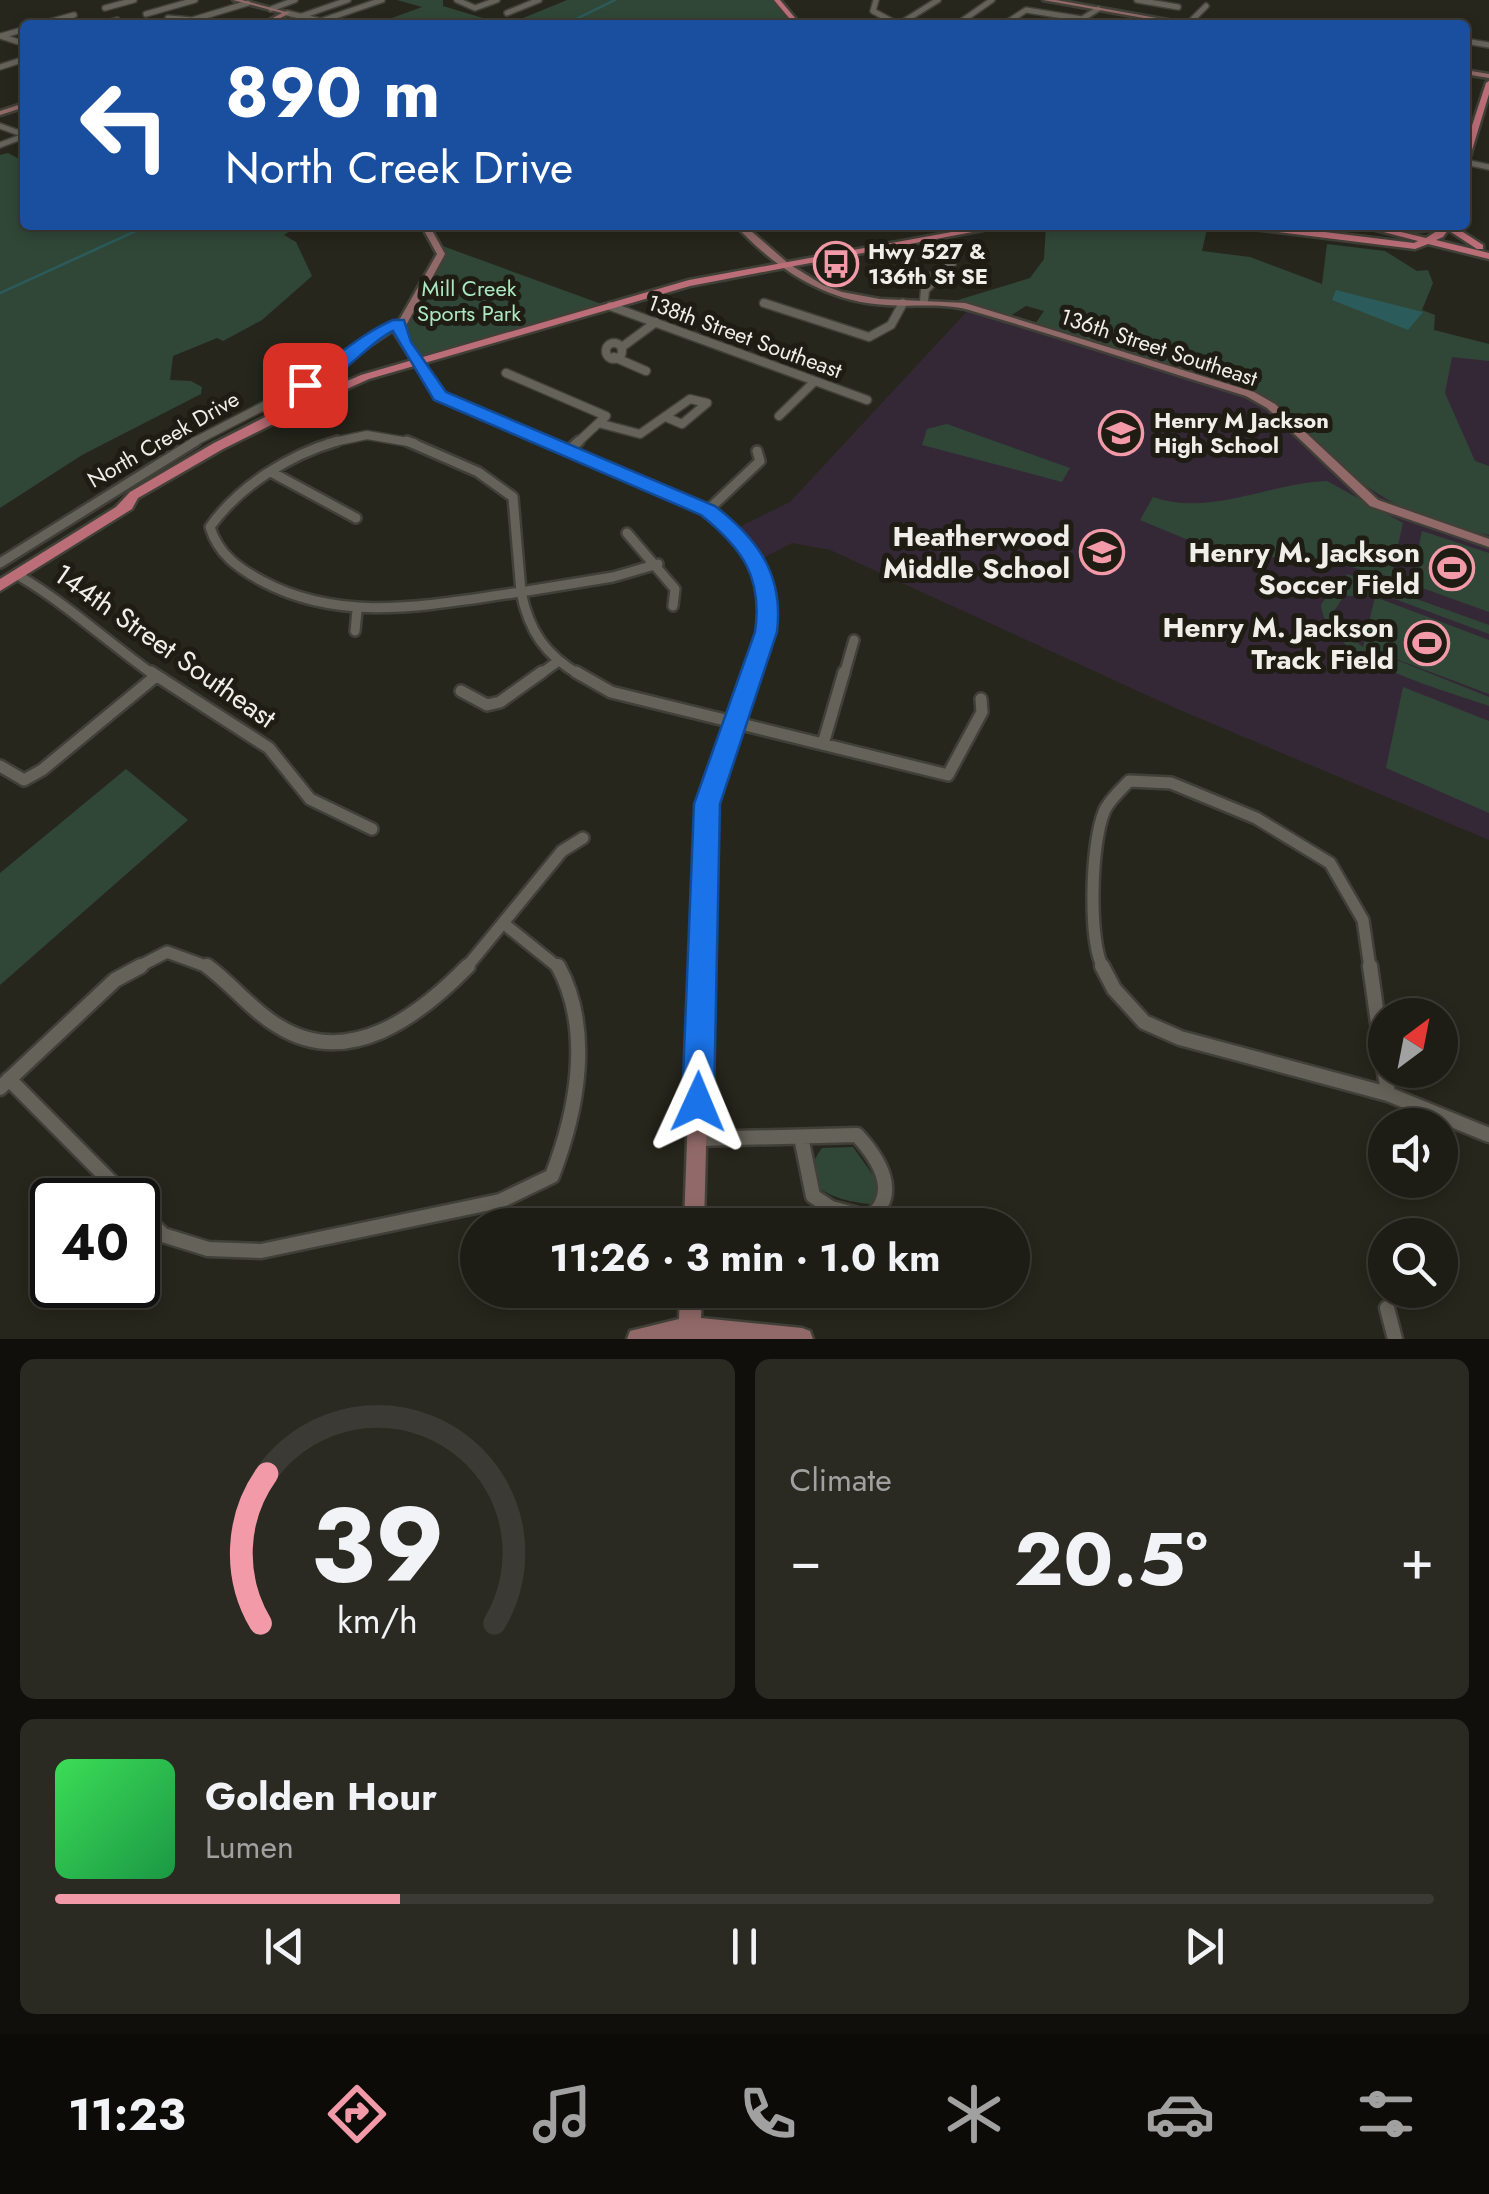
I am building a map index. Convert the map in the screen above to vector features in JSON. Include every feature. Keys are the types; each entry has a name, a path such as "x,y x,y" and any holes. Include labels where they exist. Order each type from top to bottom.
{"main road":[{"path":"777,0 793,20"},
{"path":"1470,147 1486,103 1489,79"},
{"path":"0,596 20,577 120,508 330,391 689,283 978,230"},
{"path":"1280,230 1415,246 1441,230"},
{"path":"1388,230 1430,238"},
{"path":"1400,230 1487,252"},
{"path":"1453,230 1487,252"},
{"path":"0,586 20,577"}],"street":[{"path":"105,8 134,0"},
{"path":"146,14 195,0"},
{"path":"236,0 317,20"},
{"path":"272,9 294,0"},
{"path":"302,16 348,0"},
{"path":"324,20 382,0"},
{"path":"458,1 470,0"},
{"path":"458,1 477,8 497,0"},
{"path":"507,13 539,0"},
{"path":"876,0 874,11 889,20"},
{"path":"906,20 938,0"},
{"path":"961,20 992,0"},
{"path":"1046,0 1164,20"},
{"path":"1137,0 1178,7"},
{"path":"168,18 192,20 248,3"},
{"path":"370,4 387,8"},
{"path":"1194,20 1206,6"},
{"path":"1011,20 1026,10 1082,20 1098,9"},
{"path":"274,20 287,13"},
{"path":"54,20 74,14"},
{"path":"1058,20 1063,16"},
{"path":"0,36 20,43"},
{"path":"0,46 17,42"},
{"name":"North Creek Drive","path":"0,564 120,486 335,368 373,334 398,323 440,261 441,254 428,230"},
{"name":"136th Street Southeast","path":"744,230 783,266 828,292 903,304 924,300 965,306 1250,394 1271,406 1374,503 1489,543"},
{"path":"924,300 925,290 934,278 952,263"},
{"path":"914,273 934,278"},
{"path":"764,303 857,335 882,334 902,312 903,304"},
{"name":"138th Street Southeast","path":"610,306 867,400"},
{"path":"646,371 614,356 622,354 622,347 656,322"},
{"path":"398,323 398,331 440,396 708,510 742,537 765,581 770,608 766,632 707,804 695,1208"},
{"path":"506,373 640,434 668,418"},
{"path":"780,416 815,381"},
{"path":"568,451 604,420"},
{"path":"658,564 613,577 521,592 357,611 298,602 226,558 214,546 210,527 238,494 310,449 346,436 382,433 414,440 485,475 514,497 521,592 528,628 557,662 611,692 948,775 982,712 982,700"},
{"path":"708,510 760,461 757,451"},
{"path":"271,472 356,518"},
{"path":"627,534 658,564 675,590 673,606"},
{"name":"144th Street Southeast","path":"20,577 60,600 84,626 156,676 269,748 310,799 372,829"},
{"path":"355,631 357,611"},
{"path":"823,744 854,640"},
{"path":"461,691 488,705 500,702 557,662"},
{"path":"0,766 24,780 55,764 107,714 156,676"},
{"path":"1388,1094 1363,920 1330,863 1256,818 1171,783 1129,780 1104,810 1094,870 1096,954 1114,989 1144,1022 1180,1038 1388,1094 1489,1136"},
{"path":"106,1178 5,1084 115,980 167,952 206,965 282,1030 318,1045 366,1041 400,1027 435,999 562,851 583,838"},
{"path":"160,1232 208,1249 261,1251 500,1201 552,1176 566,1135 580,1024 573,991 557,964 503,923"},
{"path":"698,1139 801,1137 857,1136 868,1145 887,1184 888,1199 880,1213 869,1218 814,1202 808,1193 801,1137"},
{"path":"690,1328 691,1308"},
{"path":"1387,1308 1395,1339"},
{"path":"638,1339 690,1328 802,1339"}],"shaded area":[{"path":"971,307 1425,453 1446,336 1489,347 1489,840 1175,708 830,550 792,543 757,561 733,530 790,502"}],"green space":[{"path":"397,0 443,0 443,6 489,20 387,20 422,7"},
{"path":"567,0 777,0 792,20 518,20"},
{"path":"8,153 20,159 20,230 292,230 284,235 296,242 312,276 262,320 223,341 217,338 173,356 170,380 191,381 202,387 201,394 82,455 0,508 0,155"},
{"path":"1046,230 1207,230 1202,251 1250,257 1322,284 1327,244 1385,251 1417,271 1428,270 1433,283 1422,310 1435,315 1434,330 1489,344 1489,361 1452,357 1445,393 1475,461 1489,466 1489,535 1435,520 1384,498 1354,476 1294,419 1253,391 1035,324 1044,311 1026,306 1010,316 958,300 1030,278 1044,259"},
{"name":"Mill Creek Sports Park","path":"437,244 607,306 419,360 399,331 442,257"},
{"path":"947,424 1070,468 1062,482 922,445 927,429"},
{"path":"1327,481 1403,523 1391,577 1315,558 1227,556 1140,520 1153,497 1196,503"},
{"name":"Henry M. Jackson Soccer Field","path":"1422,531 1489,553 1489,612 1411,584"},
{"name":"Henry M. Jackson Track Field","path":"1347,574 1489,625 1489,634 1384,595 1344,596 1334,611 1344,633 1363,647 1375,597 1489,640 1489,694 1364,647 1489,697 1489,706 1390,670 1343,642 1328,625 1321,605 1331,589 1343,584"},
{"path":"1403,687 1489,721 1489,813 1386,768"},
{"path":"126,769 188,820 0,985 0,873"},
{"path":"853,1147 878,1182 877,1197 870,1204 833,1196 815,1183 812,1174 822,1148"}],"water":[{"path":"1336,290 1423,312 1408,330 1332,300"}],"waterway":[{"path":"574,20 615,0"},
{"path":"0,293 138,230"}],"place":[{"name":"Hwy 527 & 136th St SE","path":"836,264"},
{"name":"Henry M Jackson High School","path":"1121,433"},
{"name":"Heatherwood Middle School","path":"1102,552"},
{"name":"Henry M. Jackson Soccer Field","path":"1452,568"},
{"name":"Henry M. Jackson Track Field","path":"1427,643"}],"route":[{"path":"305,385 335,368 373,334 398,323 404,342 440,396 708,510 742,537 756,562 765,581 770,608 766,632 707,804 698,1102"}]}
